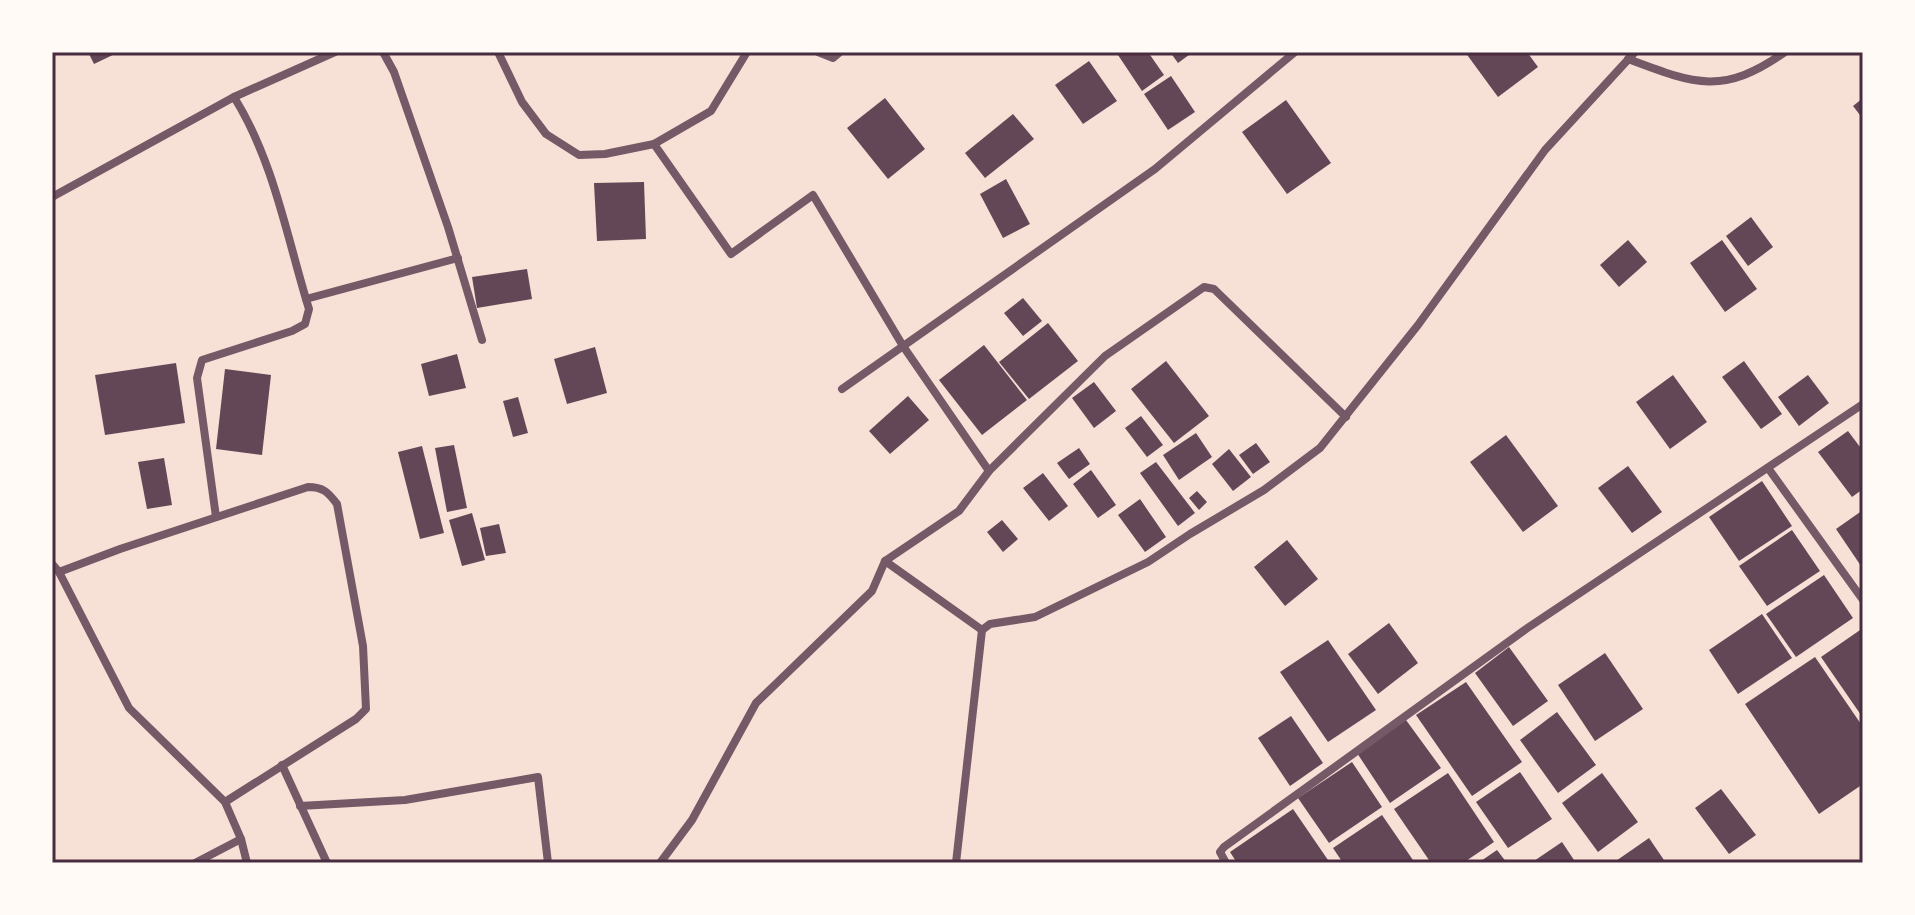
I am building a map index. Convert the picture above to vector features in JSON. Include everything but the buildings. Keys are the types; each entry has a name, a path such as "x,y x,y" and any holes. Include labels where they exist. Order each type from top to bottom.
{"street":[{"path":"52,197 234,97 335,52"},
{"path":"383,52 394,72 458,258 482,340"},
{"path":"498,52 522,102 546,134 579,155 605,154 654,144 711,111 747,52"},
{"path":"818,52 833,58 840,52"},
{"path":"842,389 1155,169 1295,52"},
{"path":"956,863 982,630 990,624 1035,617 1148,562 1302,463 1320,448 1418,325 1545,150 1632,56 1694,80 1728,82 1749,75 1785,52"},
{"path":"216,517 197,378 202,360 305,324 309,309 271,179 258,143 234,97"},
{"path":"654,144 731,254 813,195 903,346 989,471"},
{"path":"306,299 458,258"},
{"path":"660,863 692,820 756,703 872,591 885,561 959,511 989,471 1105,356 1204,287 1214,289 1346,417"},
{"path":"1226,863 1220,852 1224,847 1526,629 1863,404"},
{"path":"1768,468 1863,600"},
{"path":"59,572 308,487 320,487 337,504 363,646 366,709 356,719 225,802"},
{"path":"885,561 982,630"},
{"path":"52,564 59,572 129,708 225,802 241,839 247,863"},
{"path":"282,765 327,863"},
{"path":"300,806 405,800 538,777 548,863"},
{"path":"195,863 241,839"}]}
